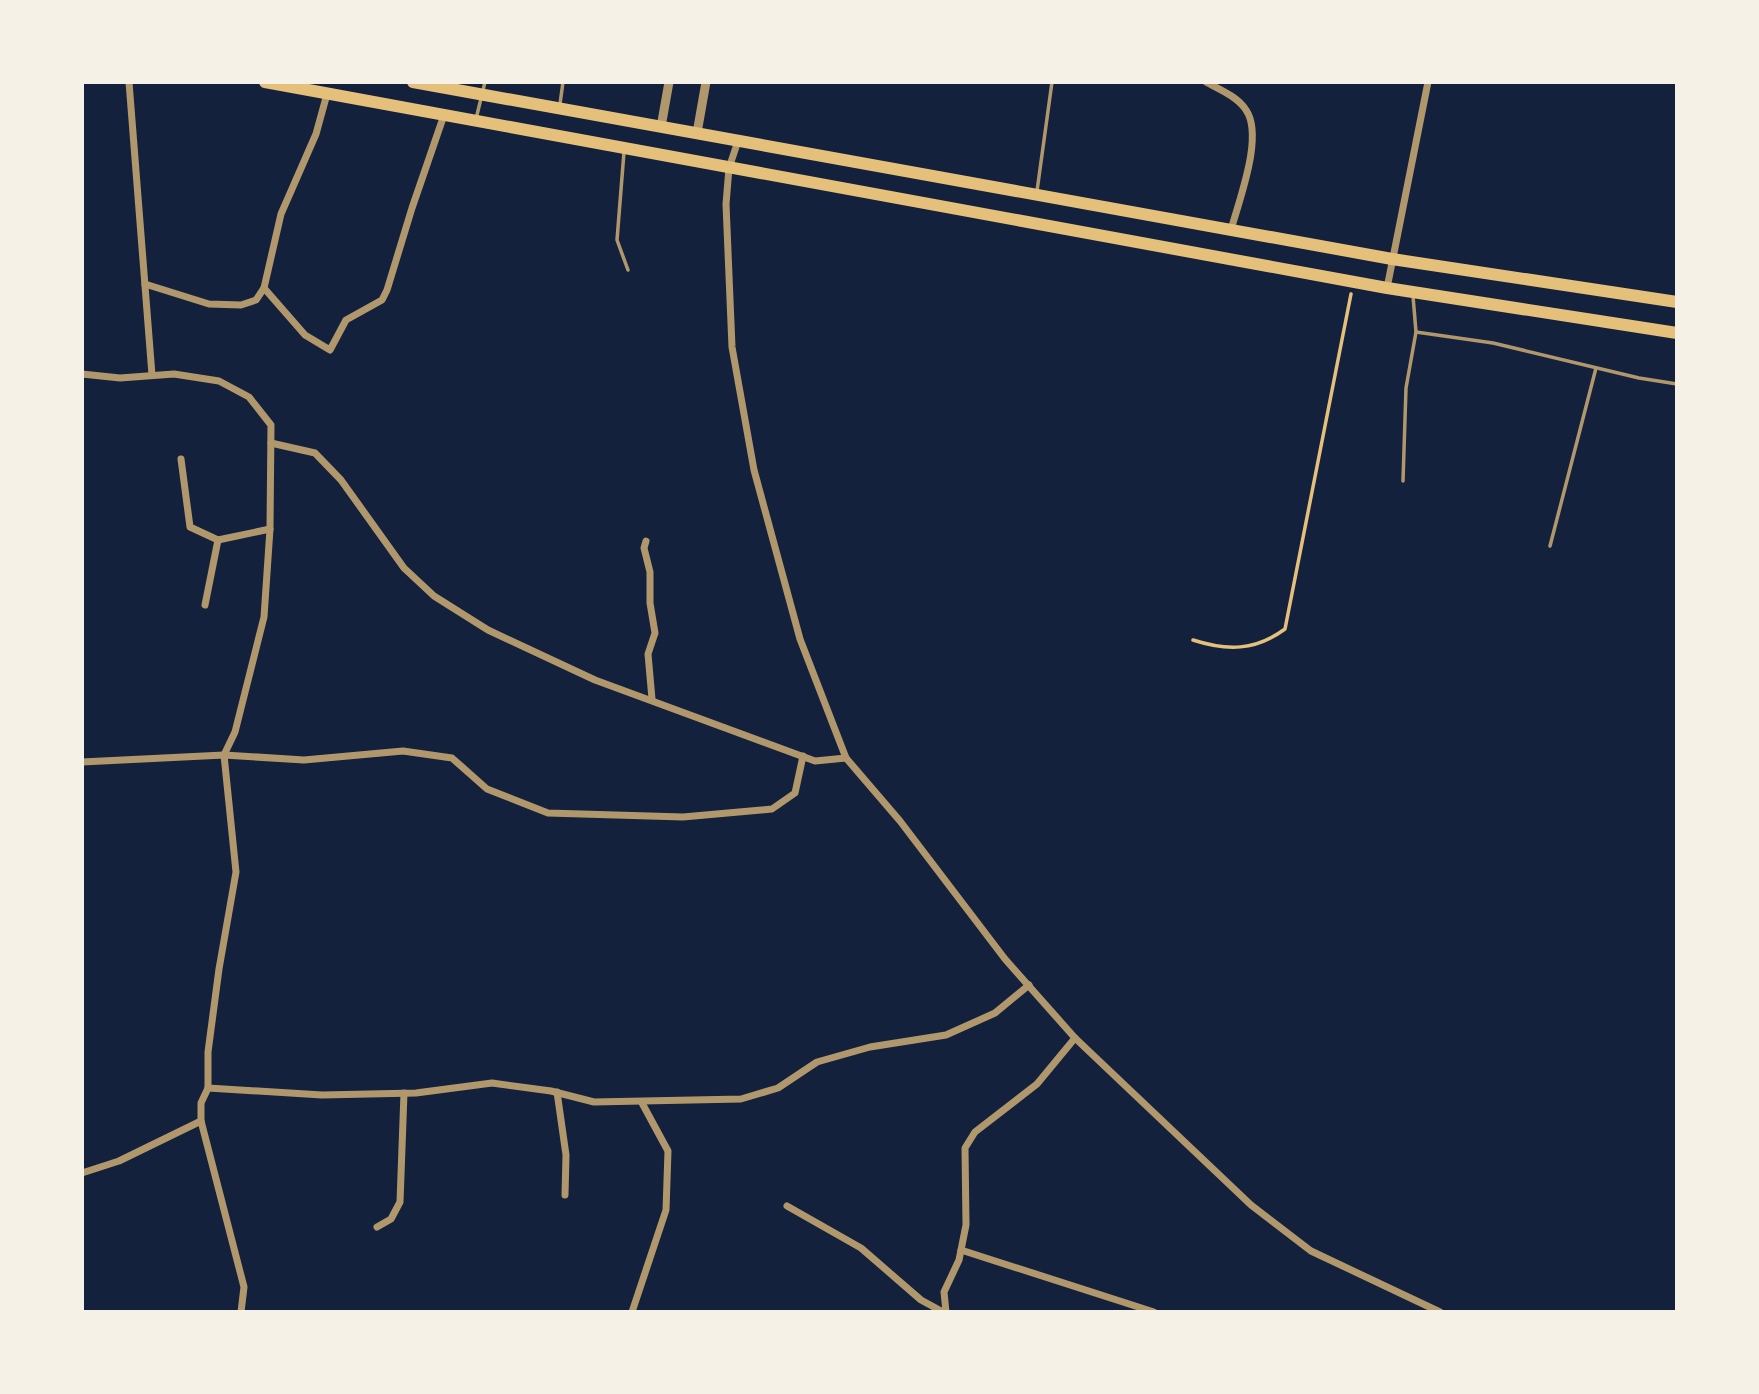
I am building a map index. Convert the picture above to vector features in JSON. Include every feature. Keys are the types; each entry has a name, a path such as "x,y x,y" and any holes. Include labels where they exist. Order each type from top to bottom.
{"highway":[{"path":"265,82 1353,282 1677,333"},
{"path":"413,82 483,89 559,109 1392,259 1677,302"}],"street":[{"path":"129,82 152,375"},
{"path":"661,127 668,82"},
{"path":"697,133 706,82"},
{"path":"1206,82 1246,110 1255,135 1231,230"},
{"path":"1387,288 1428,83 1437,82"},
{"path":"145,284 209,304 241,305 256,300 264,288 281,214 316,134 327,94"},
{"path":"264,288 305,335 330,350 346,320 382,300 387,290 444,115"},
{"path":"738,141 729,168 726,204 732,347 754,470 800,639 846,758 1075,1038 1251,1205 1301,1243 1436,1311"},
{"path":"82,374 120,378 174,374 219,381 249,397 271,425 270,529 264,617 235,732 224,755 236,872 208,1052 208,1088 201,1103 201,1121 244,1287 241,1312"},
{"path":"271,443 315,453 341,480 404,568 434,596 488,630 595,680 815,761 846,758"},
{"path":"181,459 190,527 218,540 270,529"},
{"path":"205,605 218,540"},
{"path":"646,541 644,548 650,572 650,603 655,633 648,654 652,699"},
{"path":"82,762 224,755 304,760 402,751 452,758 487,789 548,813 683,817 772,808 795,793 803,756"},
{"path":"208,1088 322,1095 404,1093 492,1083 557,1092 594,1102 741,1099 778,1088 817,1062 870,1047 946,1035 995,1013 1029,985"},
{"path":"944,1312 944,1292 961,1250 966,1225 965,1148 975,1132 1037,1083 1075,1038"},
{"path":"557,1092 566,1155 565,1195"},
{"path":"377,1227 391,1219 400,1202 404,1093"},
{"path":"632,1312 666,1210 668,1151 642,1103"},
{"path":"82,1173 119,1161 201,1121"},
{"path":"788,1206 861,1248 901,1285 944,1312"},
{"path":"961,1250 1153,1312"}],"lane":[{"path":"559,109 564,82"},
{"path":"1037,195 1052,82"},
{"path":"475,121 483,89"},
{"path":"625,148 617,240 628,270"},
{"path":"1403,481 1406,388 1416,332 1412,292"},
{"path":"1416,332 1493,343 1677,384"},
{"path":"1550,547 1596,368"}],"path":[{"path":"1193,640 1223,650 1256,643 1286,629 1353,282"}]}
